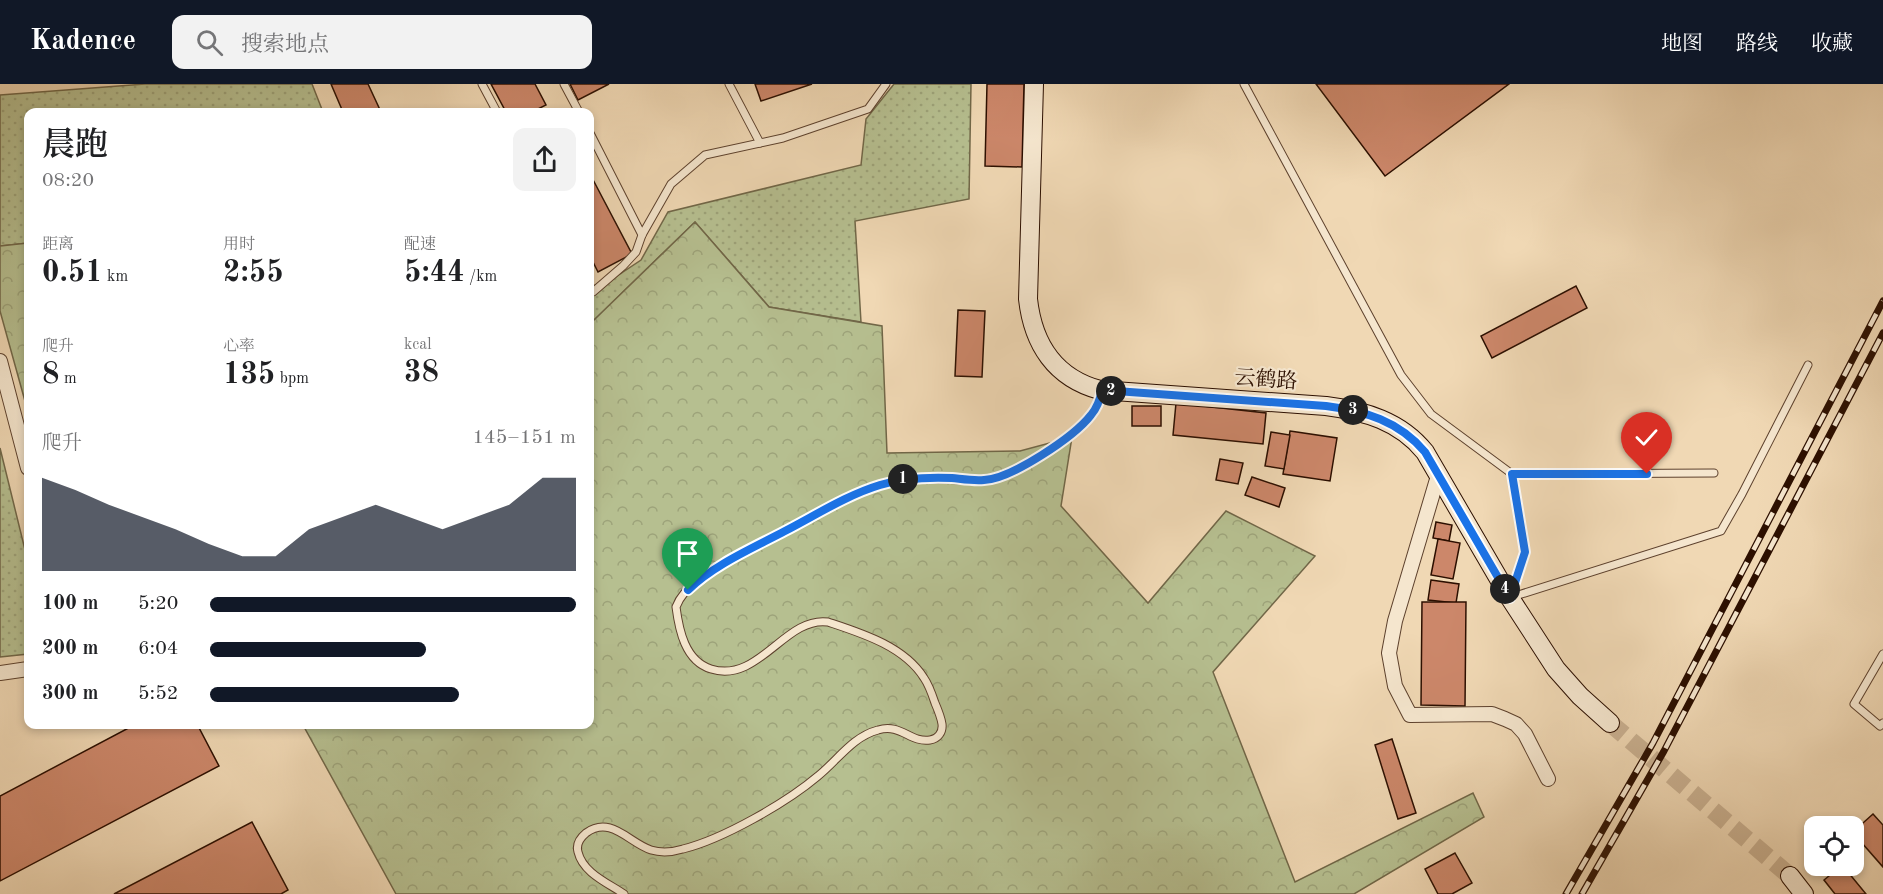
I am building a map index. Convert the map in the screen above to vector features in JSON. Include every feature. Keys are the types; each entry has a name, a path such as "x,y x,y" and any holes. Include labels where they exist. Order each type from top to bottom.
{"street":[{"name":"云鹤路","path":"1034,84 1028,299 1030,320 1042,347 1058,367 1084,386 1102,390 1287,402 1348,409 1376,416 1392,423 1410,436 1425,452 1510,598 1556,669 1580,696 1610,723"},
{"path":"0,361 24,453"},
{"path":"1438,476 1395,621 1389,653 1395,686 1410,715 1492,714 1516,724 1525,734 1548,778"},
{"path":"0,673 24,670"},
{"path":"1790,876 1804,894"}],"lane":[{"path":"482,84 495,108"},
{"path":"564,84 577,108"},
{"path":"729,84 760,143"},
{"path":"594,290 636,252 642,235 671,184 705,155 783,138 868,108 886,84"},
{"path":"1244,84 1401,375 1431,414 1512,474 1714,473"},
{"path":"594,141 642,235"},
{"path":"1510,598 1721,531 1808,365"},
{"path":"624,894 591,872 580,858 577,845 590,830 600,827 610,828 641,846 655,851 683,849 720,835 791,796 819,775 848,747 867,734 880,729 893,728 916,739 930,740 938,737 942,729 939,712 920,671 885,645 828,622 807,624 758,659 740,668 724,671 707,668 694,658 681,633 675,607 683,595 699,580 729,561 868,489 907,479 935,477 985,480 1011,472 1081,427 1096,408 1102,390"},
{"path":"1510,598 1525,552 1512,474"},
{"path":"1883,654 1854,704 1880,726 1883,723"}],"green space":[{"path":"145,84 312,84 321,108 24,108 24,243 0,246 0,95"},
{"path":"894,84 971,84 969,199 855,221 861,322 769,307 695,222 594,320 594,291 641,260 668,212 861,165 866,119"},
{"path":"695,222 769,307 882,326 887,453 1020,451 1072,437 1061,506 1148,603 1226,511 1315,556 1213,672 1295,882 1473,793 1484,817 1354,894 396,894 305,729 594,729 594,320"},
{"path":"24,243 24,398 0,311 0,246"},
{"path":"0,448 24,546 24,654 0,657"}],"building":[{"path":"331,84 368,84 379,108 341,108"},
{"path":"491,84 535,84 546,105 540,108 504,108"},
{"path":"570,84 609,84 578,100"},
{"path":"755,84 812,84 761,101"},
{"path":"987,84 1024,84 1022,167 985,166"},
{"path":"1316,84 1509,84 1385,176"},
{"path":"594,182 632,254 598,272 594,264"},
{"path":"1576,286 1587,308 1492,358 1481,336"},
{"path":"958,310 985,311 982,377 955,376"},
{"path":"1176,403 1266,413 1263,444 1173,435"},
{"path":"1132,406 1161,406 1161,426 1132,426"},
{"path":"1290,431 1337,438 1330,481 1283,474"},
{"path":"1271,432 1290,435 1284,469 1265,466"},
{"path":"1220,459 1243,463 1238,484 1216,480"},
{"path":"1252,477 1285,488 1279,507 1245,495"},
{"path":"1436,522 1452,525 1449,541 1433,538"},
{"path":"1438,539 1460,543 1453,579 1431,575"},
{"path":"1431,580 1459,584 1456,603 1428,600"},
{"path":"1422,602 1466,602 1465,706 1421,705"},
{"path":"127,729 200,729 219,766 0,881 0,796"},
{"path":"1392,739 1416,813 1398,819 1375,745"},
{"path":"1873,814 1883,825 1883,867 1864,845 1864,822"},
{"path":"252,822 288,890 281,894 114,894"},
{"path":"1455,853 1472,883 1452,894 1438,894 1425,869"},
{"path":"1829,876 1851,876 1866,894 1835,894 1824,880"}],"tunnel":[{"path":"1610,723 1790,876"}],"railway":[{"path":"1566,894 1653,743 1883,301"},
{"path":"1582,894 1664,751 1883,333"}],"route":[{"path":"688,590 699,580 729,561 868,489 888,482 907,479 935,477 985,480 1011,472 1081,427 1096,408 1102,390 1326,406 1376,416 1392,423 1410,436 1425,452 1510,598 1525,552 1512,474 1647,474"}]}
